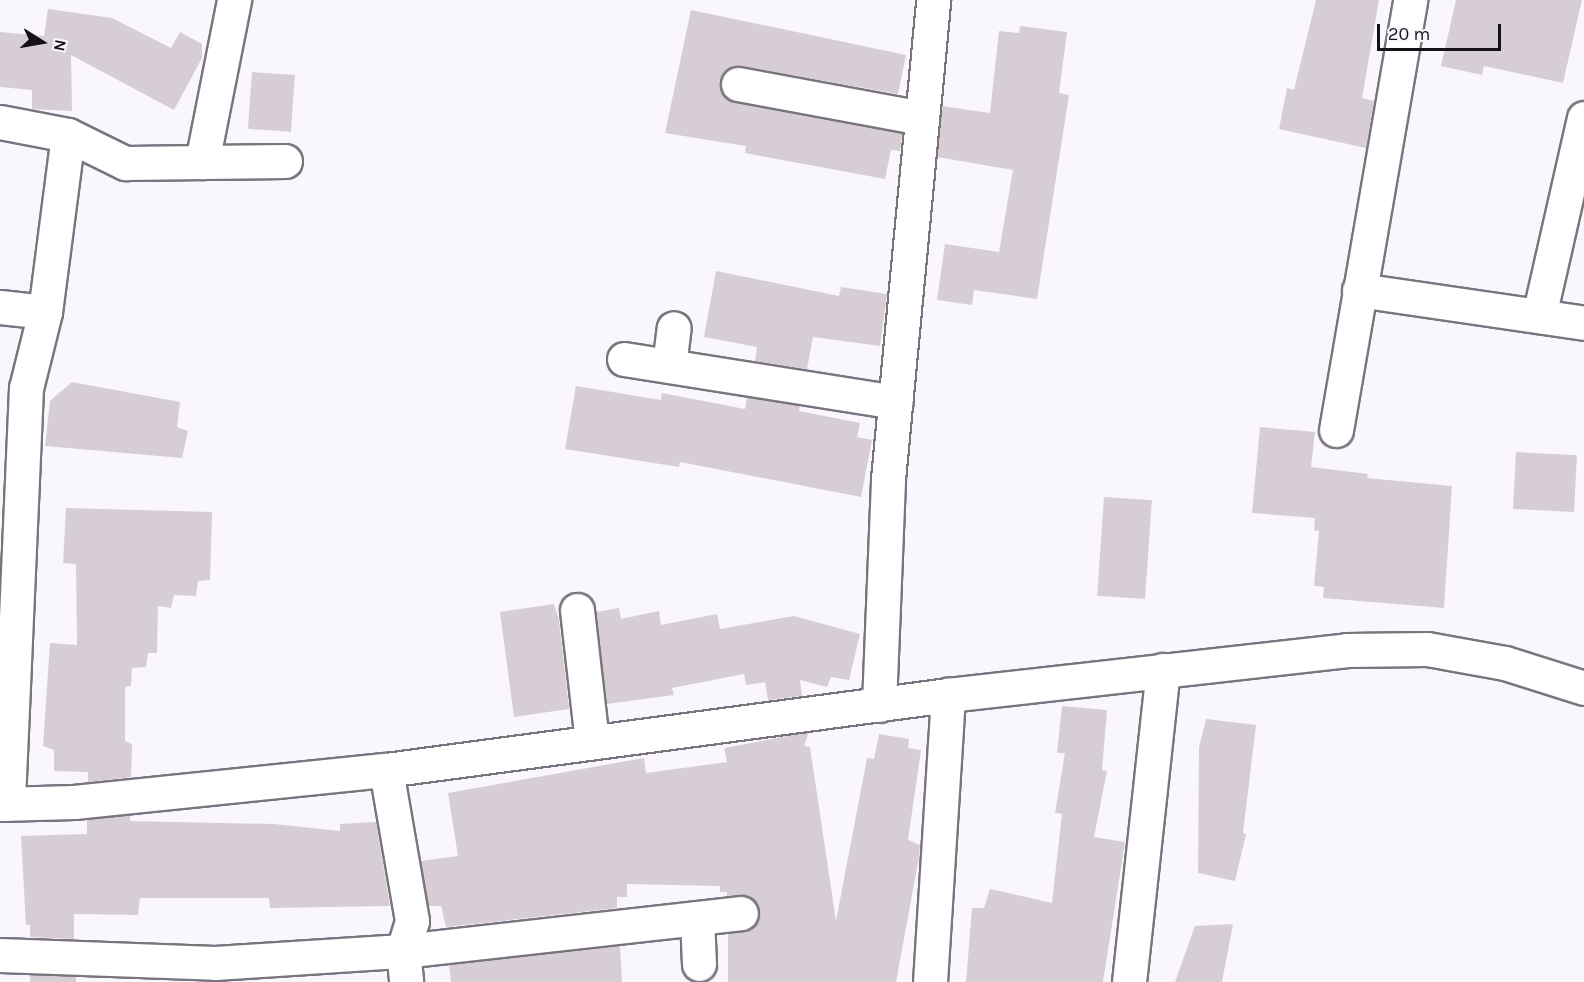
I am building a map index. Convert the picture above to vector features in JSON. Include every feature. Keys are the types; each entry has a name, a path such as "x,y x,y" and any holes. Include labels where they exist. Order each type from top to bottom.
{"street":[{"path":"202,162 234,0"},
{"path":"879,705 888,479 933,0"},
{"path":"1336,430 1410,0"},
{"path":"738,84 922,118"},
{"path":"1539,316 1584,118"},
{"path":"0,122 68,135 126,163 285,161"},
{"path":"68,135 45,312 26,388 4,804 74,802 386,770 948,695 1347,650 1426,649 1505,663 1584,688"},
{"path":"1359,290 1584,323"},
{"path":"0,307 45,312"},
{"path":"669,366 675,327"},
{"path":"624,359 896,402"},
{"path":"577,610 592,742"},
{"path":"1128,982 1163,670"},
{"path":"930,982 948,695"},
{"path":"386,770 412,921 404,967"},
{"path":"0,955 215,973 404,967 697,918 741,913"},
{"path":"697,918 699,964"}],"building":[{"path":"1316,0 1379,0 1362,98 1374,101 1366,148 1279,129 1287,88 1294,90"},
{"path":"1456,0 1582,0 1563,83 1484,66 1482,75 1441,66"},
{"path":"48,9 112,18 171,48 180,32 202,44 202,58 174,110 71,55 72,111 32,109 32,90 0,87 0,32 44,36"},
{"path":"691,10 906,55 898,94 741,66 724,71 720,81 725,98 735,102 902,133 900,151 891,150 885,179 745,153 746,146 665,133"},
{"path":"1020,26 1067,32 1059,93 1069,95 1037,299 974,290 972,305 937,300 945,244 999,252 1013,170 937,157 942,106 990,113 999,31 1019,33"},
{"path":"252,72 295,75 291,132 248,129"},
{"path":"716,271 839,296 841,287 887,294 880,346 813,337 807,369 755,361 757,347 704,337"},
{"path":"72,382 180,402 177,427 188,431 182,458 45,446 50,401"},
{"path":"576,386 661,400 662,393 745,409 747,397 800,406 799,411 860,423 857,437 872,440 861,497 680,462 679,467 565,449"},
{"path":"1260,427 1315,432 1311,467 1368,474 1367,478 1452,486 1444,608 1323,598 1324,587 1314,586 1319,531 1314,530 1315,518 1252,513"},
{"path":"1516,452 1577,455 1574,512 1513,509"},
{"path":"1104,497 1152,500 1145,599 1097,596"},
{"path":"66,508 212,512 210,580 198,581 196,596 174,595 171,608 158,606 157,653 148,653 146,667 132,668 131,686 125,687 125,741 132,744 131,777 88,782 88,772 54,771 54,750 43,746 50,643 77,645 76,564 63,563"},
{"path":"554,604 559,620 569,709 514,717 500,612"},
{"path":"619,608 621,619 659,611 661,625 717,614 720,629 794,616 860,634 849,680 831,677 827,687 800,680 802,696 768,700 765,682 746,685 744,674 672,688 674,695 607,704 596,612"},
{"path":"1062,706 1107,710 1102,770 1107,771 1094,837 1125,842 1103,982 966,982 972,908 984,908 990,889 1052,903 1062,814 1055,813 1065,753 1057,753"},
{"path":"1206,719 1256,725 1243,833 1246,834 1235,881 1198,873 1199,747"},
{"path":"809,732 804,746 810,747 836,921 867,758 874,759 879,734 909,739 908,748 921,750 908,840 920,845 919,857 896,982 728,982 728,933 752,928 760,911 749,896 727,896 727,892 720,892 720,886 627,884 627,897 617,897 617,908 446,927 441,906 428,906 421,861 458,856 448,793 644,758 646,773 727,762 724,748"},
{"path":"130,815 130,821 274,824 340,831 340,824 376,822 390,906 270,908 269,898 140,898 138,915 74,914 74,939 30,937 30,925 26,925 21,836 87,834 87,820"},
{"path":"1233,924 1222,982 1175,982 1195,926"},
{"path":"620,946 622,982 451,982 449,965"},
{"path":"30,975 76,977 76,982 30,982"}]}
